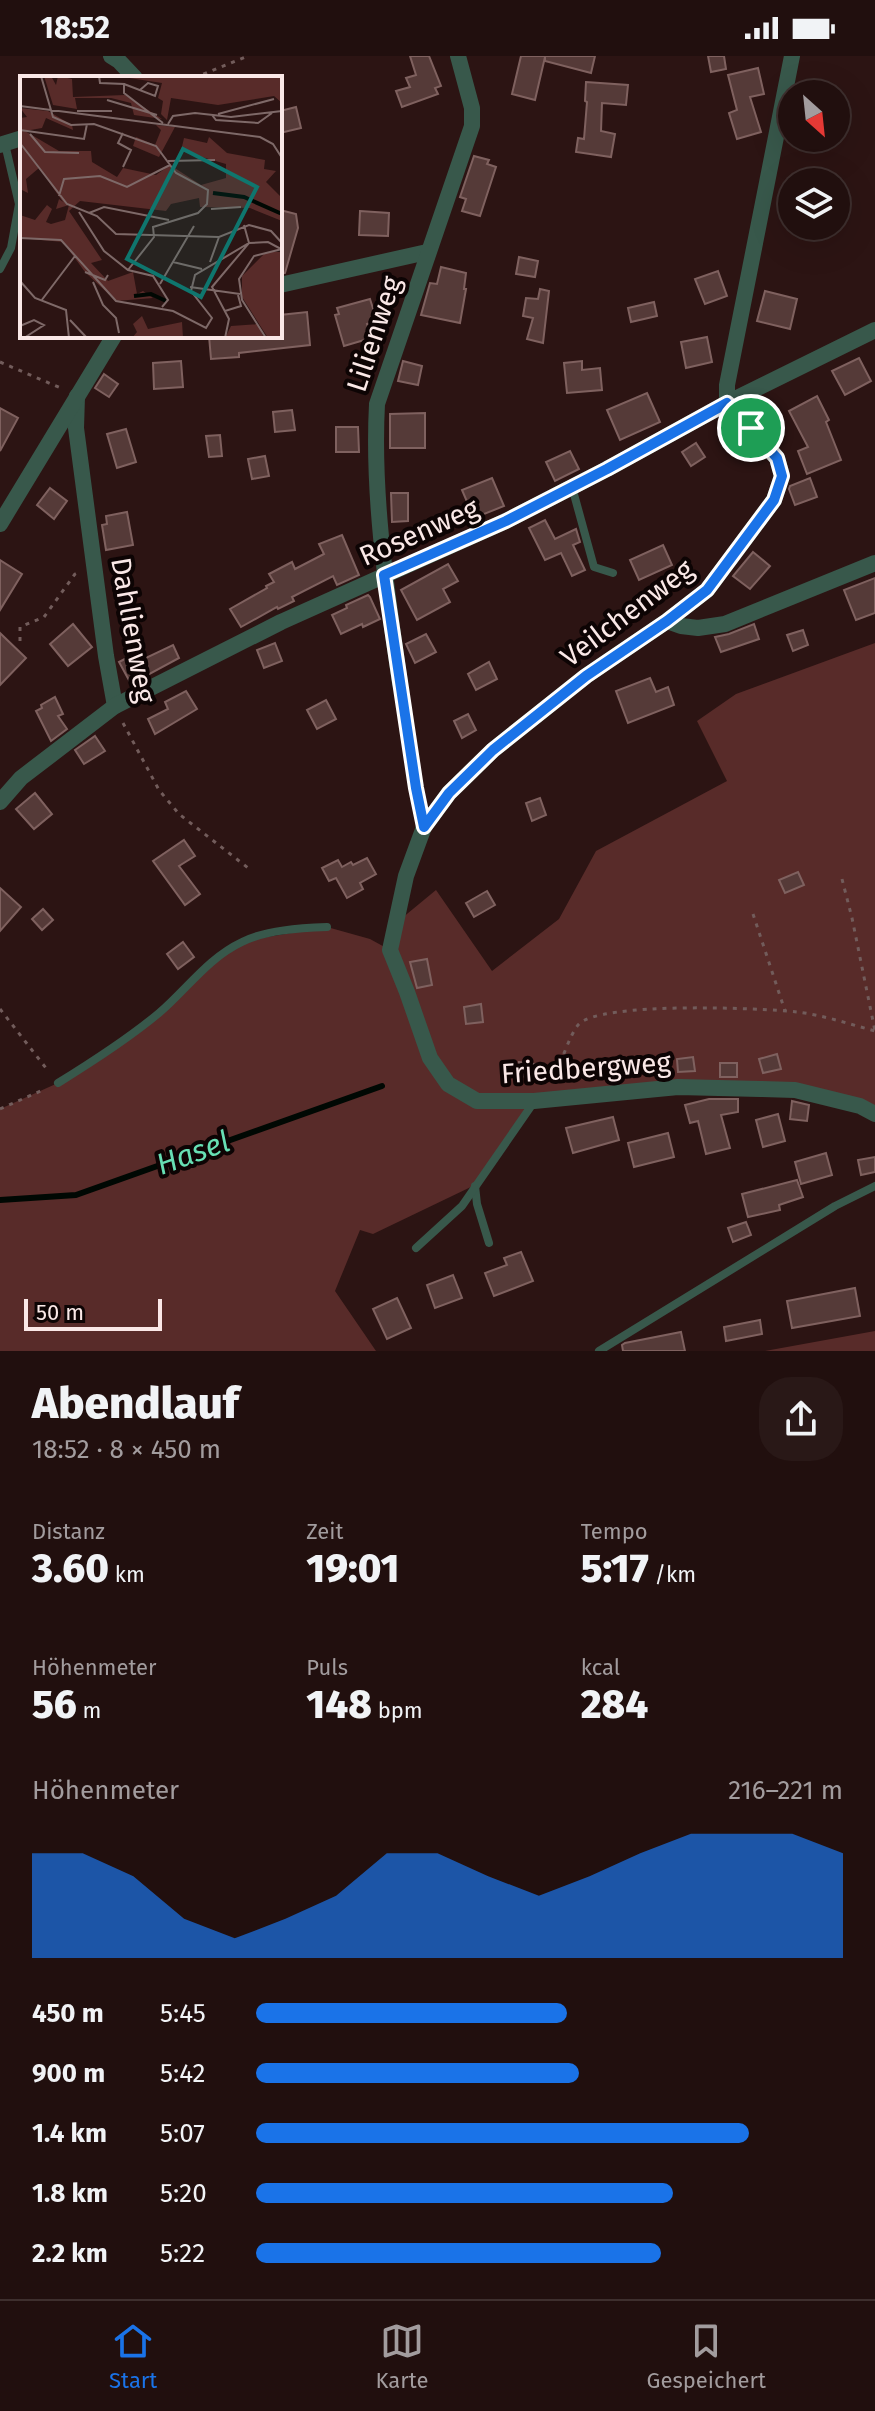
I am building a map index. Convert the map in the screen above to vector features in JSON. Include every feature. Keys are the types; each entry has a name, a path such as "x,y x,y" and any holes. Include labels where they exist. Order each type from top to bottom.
{"street":[{"path":"111,56 133,76"},
{"name":"Lilienweg","path":"400,683 384,575 375,431 377,404 472,126 472,108 458,56"},
{"path":"727,403 727,385 792,56"},
{"path":"282,285 427,252"},
{"name":"Rosenweg","path":"0,802 21,778 115,706 281,622 506,521 727,403 875,330"},
{"path":"0,524 113,338"},
{"name":"Dahlienweg","path":"77,396 76,428 115,706"},
{"name":"Veilchenweg","path":"390,950 406,876 424,827 449,793 493,750 586,676 707,590 774,500 782,476 777,458 727,403"},
{"path":"667,621 698,628 725,624 875,563"},
{"name":"Friedbergweg","path":"390,950 430,1058 448,1084 477,1101 540,1100 678,1087 795,1090 860,1106 875,1114"}],"lane":[{"path":"0,269 11,248 19,204 3,144"},
{"path":"572,487 594,567 613,573"},
{"path":"58,1083 125,1039 159,1012 211,962 244,941 295,928 327,927"},
{"path":"416,1248 462,1206 540,1100"},
{"path":"475,1185 477,1204 489,1243"},
{"path":"599,1351 835,1206 875,1186"}],"path":[{"path":"199,76 248,56"},
{"path":"0,362 77,396"},
{"path":"20,641 20,627 44,617 75,574 94,565"},
{"path":"400,683 424,827"},
{"name":"Dahlienweg","path":"115,706 159,790 179,814 252,871"},
{"path":"540,1100 578,1025 592,1017 660,1008 756,1009 800,1013 875,1031 842,879"},
{"path":"753,914 785,1011"},
{"path":"867,992 875,991"},
{"path":"0,1009 58,1083 0,1109"}],"shaded area":[{"path":"875,643 875,1114 795,1090 535,1101 475,1185 373,1234 360,1230 335,1291 376,1351 0,1351 0,1109 58,1083 125,1039 211,962 244,941 327,927 370,939 390,950 396,923 436,890 492,971 559,919 596,851 727,781 697,721 736,694"},
{"path":"875,1331 875,1351 765,1351"}],"building":[{"path":"410,56 429,56 441,86 435,88 438,94 402,107 396,91 410,87 406,78 416,75"},
{"path":"521,56 595,56 591,73 545,61 545,57 535,100 512,94"},
{"path":"708,56 724,56 726,69 711,72"},
{"path":"758,68 764,94 750,97 761,132 737,139 729,113 737,110 728,75"},
{"path":"586,82 628,85 626,105 602,103 601,131 615,134 611,157 576,152 578,138 584,139"},
{"path":"296,107 301,128 282,133 282,110"},
{"path":"474,156 489,160 487,164 496,167 480,216 462,211 466,199 460,197"},
{"path":"282,210 296,214 298,228 285,273 282,274"},
{"path":"360,211 389,213 388,236 359,235"},
{"path":"519,257 538,261 535,277 516,274"},
{"path":"441,267 466,273 460,323 421,315 430,283 437,284"},
{"path":"718,271 727,296 705,304 695,279"},
{"path":"540,289 549,291 543,343 527,339 533,318 523,316 526,298 538,299"},
{"path":"765,291 797,299 790,329 757,321"},
{"path":"370,299 377,321 367,324 371,338 344,346 335,315 339,314 337,308"},
{"path":"654,302 657,316 631,322 628,308"},
{"path":"307,312 310,345 211,359 209,338 282,338 282,315"},
{"path":"707,337 712,362 686,368 681,342"},
{"path":"859,358 871,381 845,395 832,371"},
{"path":"181,361 183,387 154,389 153,363"},
{"path":"403,361 422,366 418,385 398,381"},
{"path":"582,361 582,370 600,368 602,390 567,393 564,363"},
{"path":"104,374 118,384 109,397 95,388"},
{"path":"647,393 660,422 620,440 607,410"},
{"path":"817,396 829,420 826,422 841,460 807,474 798,451 808,447 789,411"},
{"path":"0,408 18,418 0,451"},
{"path":"292,410 295,430 275,432 273,412"},
{"path":"425,413 425,448 390,448 390,414"},
{"path":"336,427 358,427 359,452 336,452"},
{"path":"126,429 136,462 117,468 107,434"},
{"path":"220,435 222,456 209,457 206,436"},
{"path":"696,443 705,457 691,466 682,452"},
{"path":"570,451 579,469 555,481 546,462"},
{"path":"265,456 269,476 252,479 248,459"},
{"path":"492,478 504,506 474,518 462,490"},
{"path":"810,478 817,497 795,505 790,486"},
{"path":"50,488 67,501 54,519 37,505"},
{"path":"391,493 408,493 408,521 392,522"},
{"path":"127,512 133,545 106,550 102,525 107,524 106,516"},
{"path":"545,520 555,539 576,529 580,542 573,545 585,570 572,576 561,553 545,560 529,528"},
{"path":"342,535 359,575 337,585 333,576 292,597 294,601 241,627 230,609 274,582 269,574 292,562 295,569 324,554 319,544"},
{"path":"663,545 672,565 639,580 630,560"},
{"path":"753,552 770,566 750,589 733,576"},
{"path":"0,560 22,574 0,610"},
{"path":"448,564 458,581 443,589 450,602 417,620 401,590"},
{"path":"875,578 875,613 856,620 844,590"},
{"path":"368,595 380,619 341,634 332,615"},
{"path":"73,624 92,647 68,666 50,644"},
{"path":"754,624 759,639 721,652 715,637"},
{"path":"803,630 808,645 793,651 787,635"},
{"path":"0,633 26,658 0,685"},
{"path":"426,634 436,652 415,663 406,644"},
{"path":"275,643 282,661 264,668 257,650"},
{"path":"173,645 179,658 131,684 119,662 142,650 146,658"},
{"path":"489,662 497,679 476,690 468,674"},
{"path":"650,678 656,692 668,687 674,705 628,723 616,691"},
{"path":"186,691 197,709 155,734 148,719 168,709 165,702"},
{"path":"55,697 63,714 58,716 67,729 51,741 36,711"},
{"path":"326,700 336,719 317,729 307,710"},
{"path":"468,714 476,730 462,738 454,721"},
{"path":"95,736 105,751 84,764 75,750"},
{"path":"35,793 52,814 34,829 16,809"},
{"path":"540,798 546,815 532,821 526,803"},
{"path":"184,840 195,856 179,866 200,894 185,905 153,861"},
{"path":"367,858 376,874 360,883 363,889 347,898 336,878 329,881 322,868 338,860 342,867"},
{"path":"798,872 804,885 785,893 779,880"},
{"path":"0,888 21,907 0,931"},
{"path":"487,891 495,905 474,917 466,903"},
{"path":"43,909 53,920 42,930 32,919"},
{"path":"183,942 194,957 178,969 167,954"},
{"path":"427,959 432,985 417,988 410,962"},
{"path":"481,1004 483,1022 466,1024 464,1007"},
{"path":"777,1054 781,1069 763,1073 759,1059"},
{"path":"693,1057 695,1071 678,1072 677,1059"},
{"path":"519,1062 536,1064 534,1078 518,1076"},
{"path":"720,1063 737,1063 737,1077 720,1077"},
{"path":"709,1099 738,1099 738,1112 721,1115 730,1148 706,1154 698,1121 690,1123 685,1105"},
{"path":"792,1101 809,1105 807,1121 790,1119"},
{"path":"778,1114 785,1141 763,1147 756,1120"},
{"path":"613,1117 619,1140 573,1153 566,1128"},
{"path":"668,1133 674,1157 634,1167 628,1143"},
{"path":"826,1153 832,1175 801,1184 795,1162"},
{"path":"875,1157 875,1172 861,1175 858,1160"},
{"path":"797,1180 803,1197 779,1205 780,1210 748,1217 742,1194"},
{"path":"746,1222 751,1235 733,1242 728,1228"},
{"path":"521,1252 533,1281 494,1296 485,1273 507,1265 504,1258"},
{"path":"453,1275 462,1298 435,1308 427,1285"},
{"path":"855,1288 860,1316 792,1328 787,1301"},
{"path":"397,1298 411,1328 387,1339 373,1309"},
{"path":"760,1320 762,1334 726,1341 724,1327"},
{"path":"681,1332 685,1351 623,1351 622,1345 625,1343"}],"waterway":[{"name":"Hasel","path":"0,1200 76,1195 382,1086"}],"route":[{"path":"727,403 751,428 777,458 782,476 774,500 707,590 586,676 493,750 449,793 424,827 384,575 506,521 727,403"}]}
